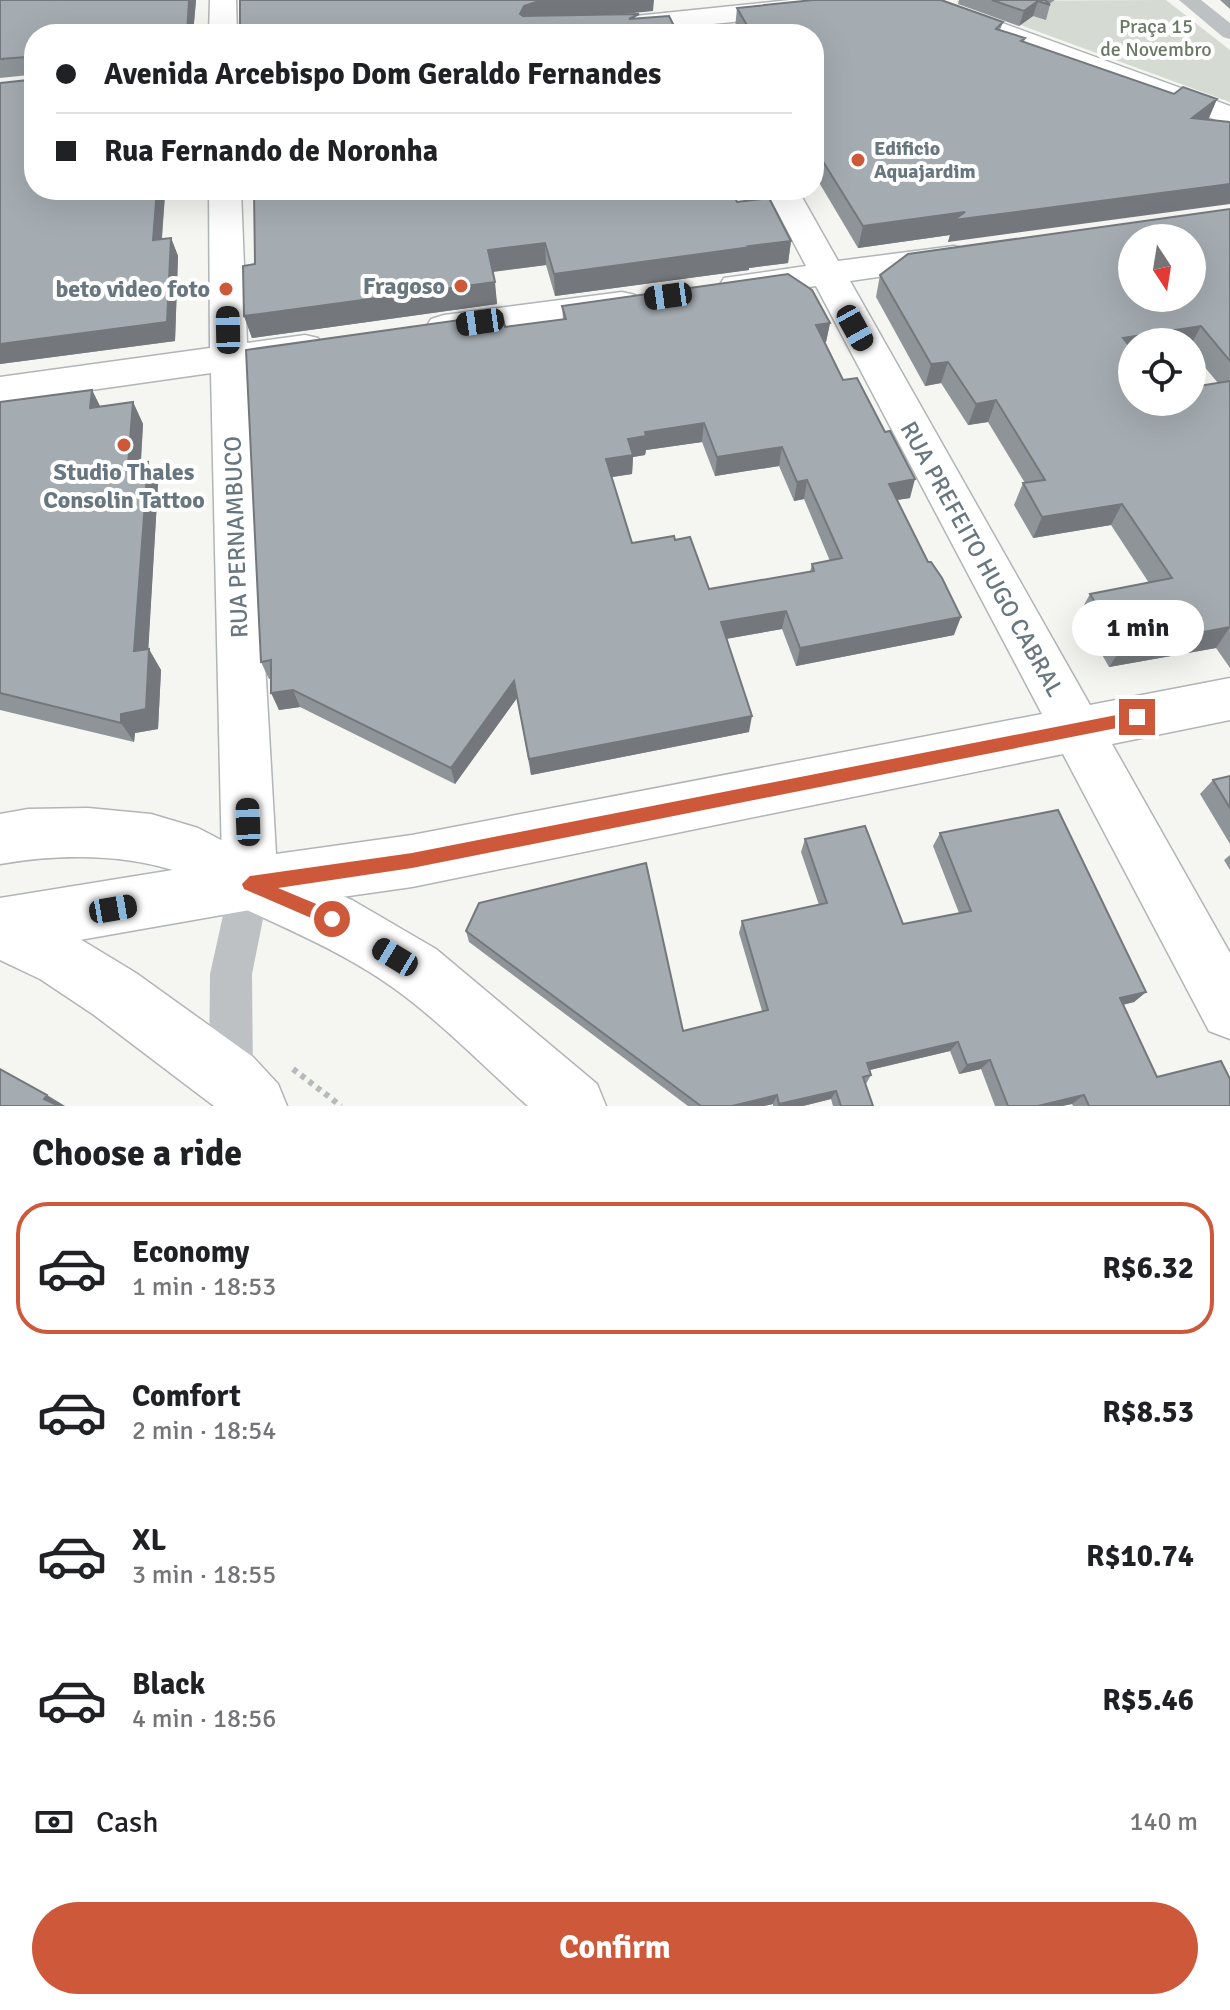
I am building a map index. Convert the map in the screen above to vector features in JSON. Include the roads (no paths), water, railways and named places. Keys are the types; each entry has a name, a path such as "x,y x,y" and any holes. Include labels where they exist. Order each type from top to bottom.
{"street":[{"path":"223,0 223,24"},
{"path":"628,24 867,0"},
{"path":"915,0 1230,116"},
{"path":"1189,0 1230,33"},
{"name":"RUA PERNAMBUCO","path":"225,200 250,884"},
{"name":"RUA PREFEITO HUGO CABRAL","path":"787,200 1230,1010"},
{"path":"700,292 981,252"},
{"path":"417,331 653,298"},
{"path":"0,390 339,342"},
{"path":"0,928 250,884 412,861 1230,699"},
{"path":"0,839 28,834 88,833 151,839 198,853 250,884 332,919 416,969 575,1106"},
{"path":"239,1097 231,974 250,884"},
{"path":"0,928 60,959 239,1097"}],"place":[{"name":"Edificio Aquajardim","path":"858,160"},
{"name":"Fragoso","path":"461,286"},
{"name":"beto video foto","path":"226,289"},
{"name":"Studio Thales Consolin Tattoo","path":"124,445"}],"park label":[{"name":"Praça 15 de Novembro","path":"1156,38"}]}
